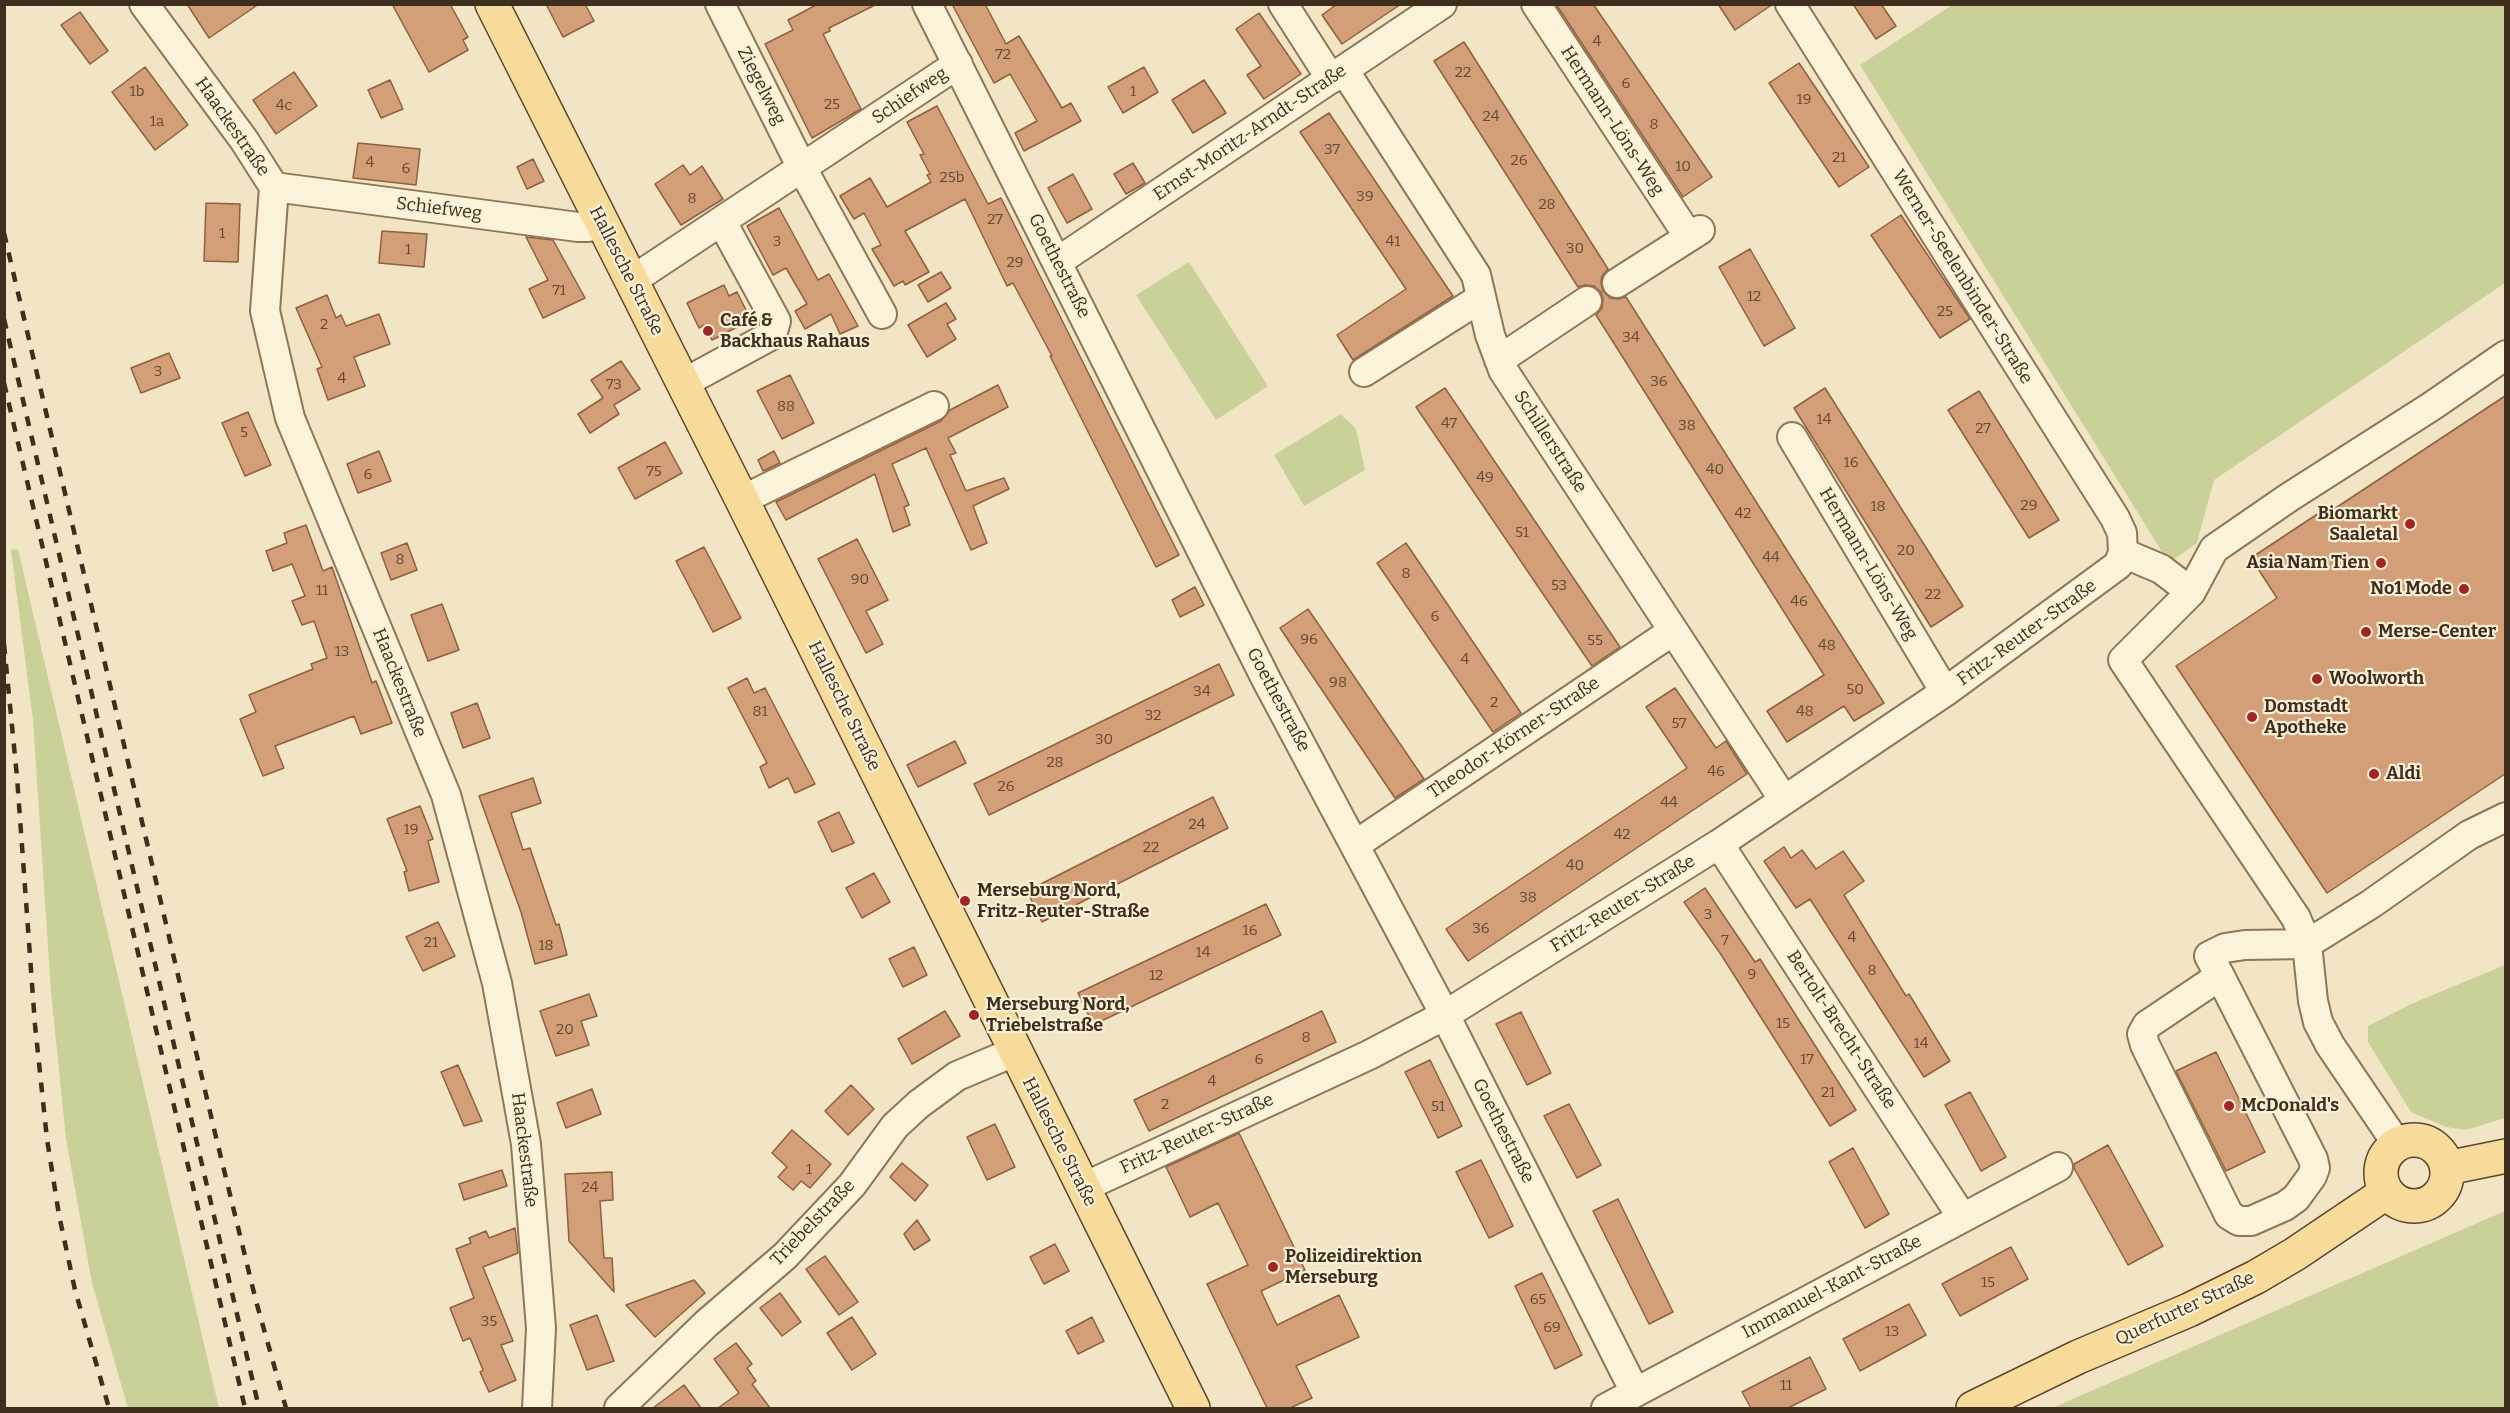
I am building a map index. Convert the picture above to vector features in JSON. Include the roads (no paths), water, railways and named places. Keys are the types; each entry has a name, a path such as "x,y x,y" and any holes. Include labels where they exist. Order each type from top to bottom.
{"main road":[{"name":"Hallesche Straße","path":"492,4 742,500 1014,1052 1193,1408"},
{"path":"2415,1139 2427,1142 2436,1148 2447,1168 2444,1187 2430,1201 2411,1206 2400,1203 2387,1192 2380,1176 2381,1165 2386,1154 2397,1144 2415,1139"},
{"path":"2447,1168 2505,1156"},
{"name":"Querfurter Straße","path":"1973,1408 2078,1357 2189,1310 2256,1277 2295,1254 2387,1192"}],"street":[{"name":"Haackestraße","path":"144,4 244,140 274,187 265,311 290,418 446,795 497,983 526,1144 541,1328 537,1408"},
{"name":"Ziegelweg","path":"720,4 802,168"},
{"name":"Goethestraße","path":"927,4 1267,681 1445,1015 1635,1392"},
{"name":"Schillerstraße","path":"1283,4 1337,74 1476,275 1490,334 1503,370 1784,800"},
{"name":"Ernst-Moritz-Arndt-Straße","path":"1057,261 1442,4"},
{"name":"Hermann-Löns-Weg","path":"1536,4 1695,233 1617,283"},
{"name":"Werner-Seelenbinder-Straße","path":"1790,4 2115,518 2122,533 2123,553"},
{"name":"Schiefweg","path":"632,281 958,64"},
{"path":"802,168 882,314"},
{"name":"Schiefweg","path":"274,187 578,227 589,227 601,221"},
{"path":"682,384 772,335 776,321 722,222"},
{"path":"1364,372 1481,298"},
{"path":"1499,360 1587,301"},
{"path":"2397,1144 2330,1045 2318,1022 2313,1001 2307,944 2296,918 2123,660 2191,592 2214,549 2432,406 2505,355"},
{"path":"742,500 934,406"},
{"name":"Hermann-Löns-Weg","path":"1792,437 1945,692"},
{"path":"2123,553 2161,569 2191,592"},
{"name":"Fritz-Reuter-Straße","path":"1082,1188 1369,1055 1445,1015 1719,844 1945,692 2102,579 2118,565 2123,553"},
{"name":"Theodor-Körner-Straße","path":"1355,845 1673,631"},
{"path":"2220,976 2147,1024 2142,1034 2145,1046 2229,1215 2239,1221 2251,1221 2285,1206 2296,1198 2315,1168 2306,1145 2220,976 2209,956 2225,948 2245,945 2307,944 2371,904 2469,835 2505,817"},
{"name":"Bertolt-Brecht-Straße","path":"1719,844 1962,1217"},
{"name":"Triebelstraße","path":"619,1408 707,1323 785,1256 852,1185 894,1126 957,1076 1014,1052"},
{"name":"Immanuel-Kant-Straße","path":"1606,1408 2058,1167"}],"railway":[{"path":"4,233 215,1133 256,1301 286,1408"},
{"path":"4,319 259,1408"},
{"path":"4,383 245,1408"},
{"path":"4,644 17,777 35,1025 47,1139 59,1215 75,1290 109,1408"}],"place":[{"name":"Café & Backhaus Rahaus","path":"708,331"},
{"name":"Biomarkt Saaletal","path":"2410,524"},
{"name":"Asia Nam Tien","path":"2381,563"},
{"name":"No1 Mode","path":"2464,589"},
{"name":"Merse-Center","path":"2366,632"},
{"name":"Woolworth","path":"2317,679"},
{"name":"Domstadt Apotheke","path":"2252,717"},
{"name":"Aldi","path":"2374,774"},
{"name":"Merseburg Nord, Fritz-Reuter-Straße","path":"965,901"},
{"name":"Merseburg Nord, Triebelstraße","path":"974,1015"},
{"name":"McDonald's","path":"2229,1106"},
{"name":"Polizeidirektion Merseburg","path":"1273,1267"}]}
